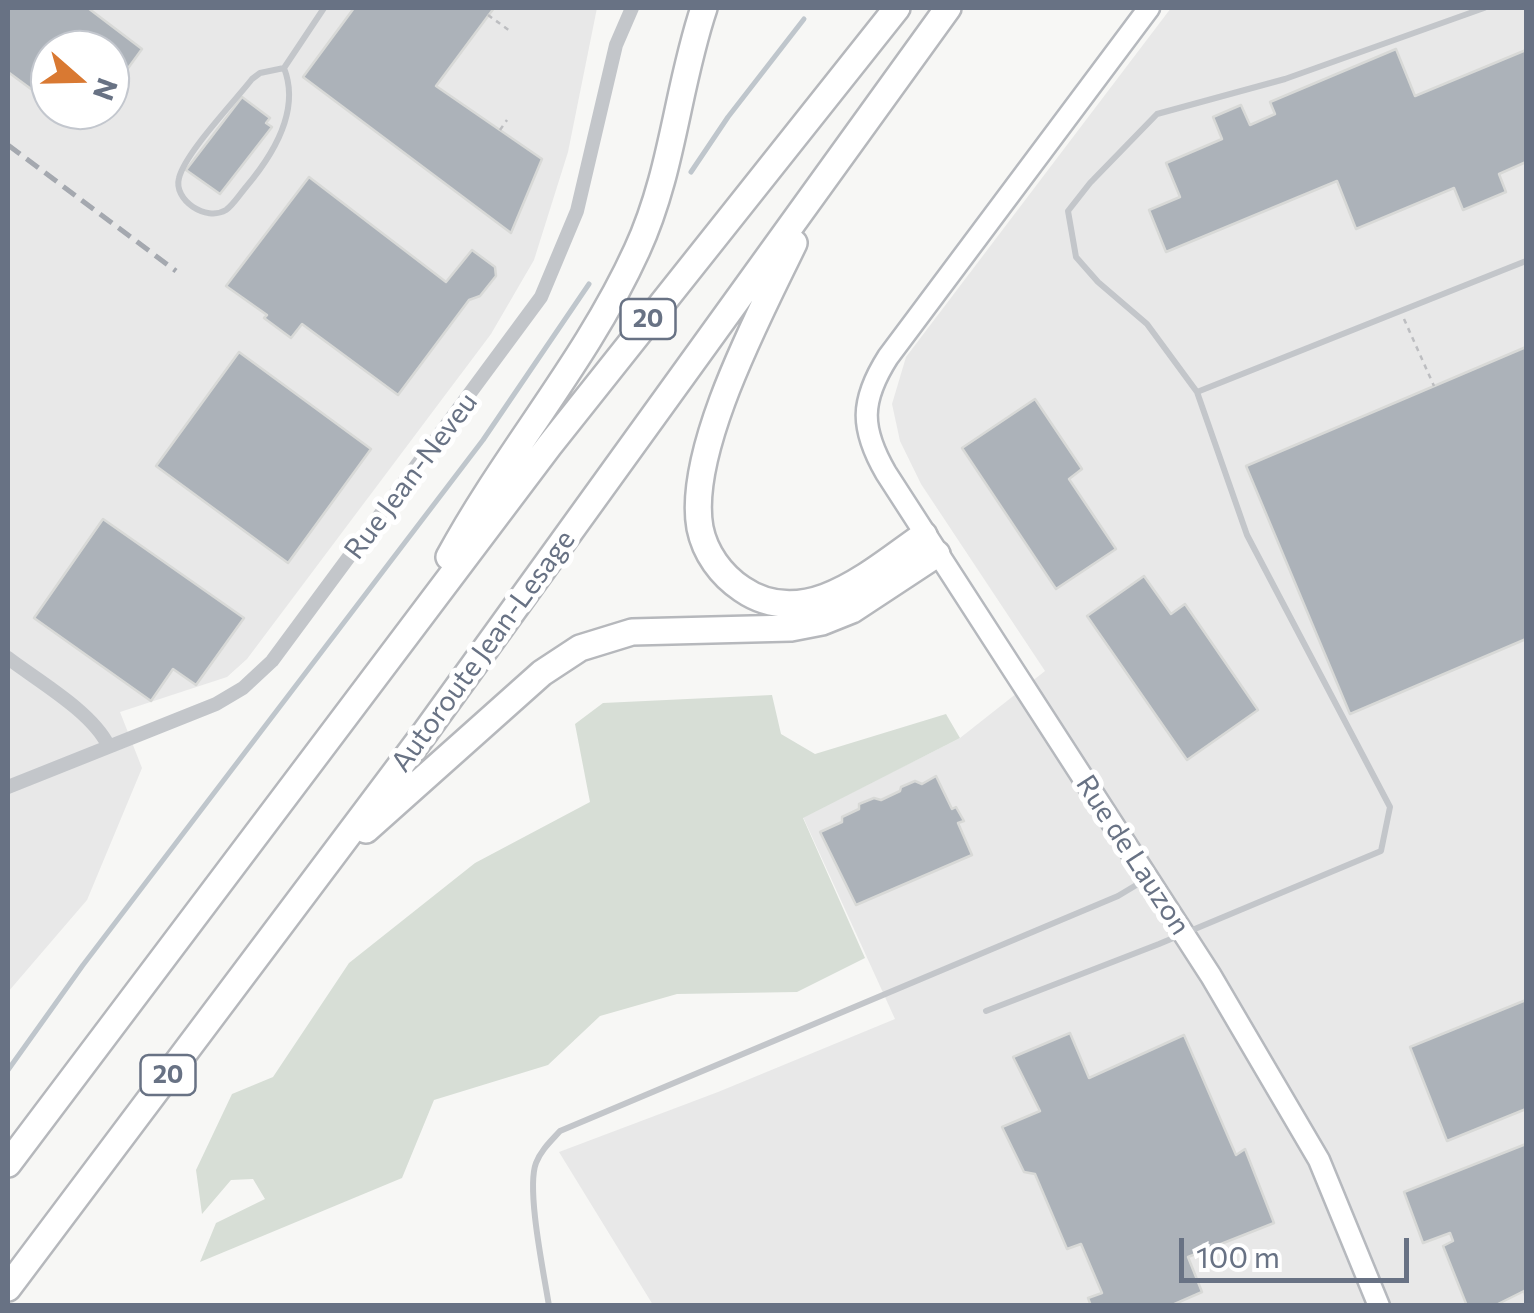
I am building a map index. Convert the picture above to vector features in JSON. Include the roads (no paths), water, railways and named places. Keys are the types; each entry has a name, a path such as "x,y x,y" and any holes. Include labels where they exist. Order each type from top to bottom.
{"highway":[{"path":"405,636 466,525 564,377 632,260 668,166 704,8"},
{"name":"20","path":"8,1164 627,345 897,8"},
{"name":"Autoroute Jean-Lesage","path":"8,1288 328,862 948,8"},
{"path":"828,173 744,348 720,408 700,492 702,536 710,556 738,586 762,600 791,604 818,600 844,589 931,544"},
{"path":"328,862 542,673 571,652 601,639 632,632 791,628 822,622 852,610 931,544"},
{"path":"8,1135 61,1092"}],"street":[{"name":"Rue Jean-Neveu","path":"8,788 216,704 258,676 528,318 557,266 578,212 616,45 632,8"},
{"name":"Rue de Lauzon","path":"1149,8 888,356 872,383 866,417 877,456 1184,932 1319,1160 1379,1306"},
{"path":"8,658 90,721 108,746"}],"lane":[{"path":"284,68 260,73 252,79 189,158 178,179 180,195 187,203 212,213 224,211 268,161 287,114 284,68 324,8"},
{"path":"986,1011 1382,852 1390,807 1247,534 1197,392 1147,324 1098,282 1076,257 1068,211 1157,114 1285,79 1484,8"},
{"path":"1197,392 1526,261"},
{"path":"548,1306 534,1166 560,1131 1118,896 1148,877"}],"waterway":[{"path":"691,172 804,19"},
{"path":"8,1070 83,965 483,440 589,284"}],"railway":[{"path":"8,145 176,271"}]}
